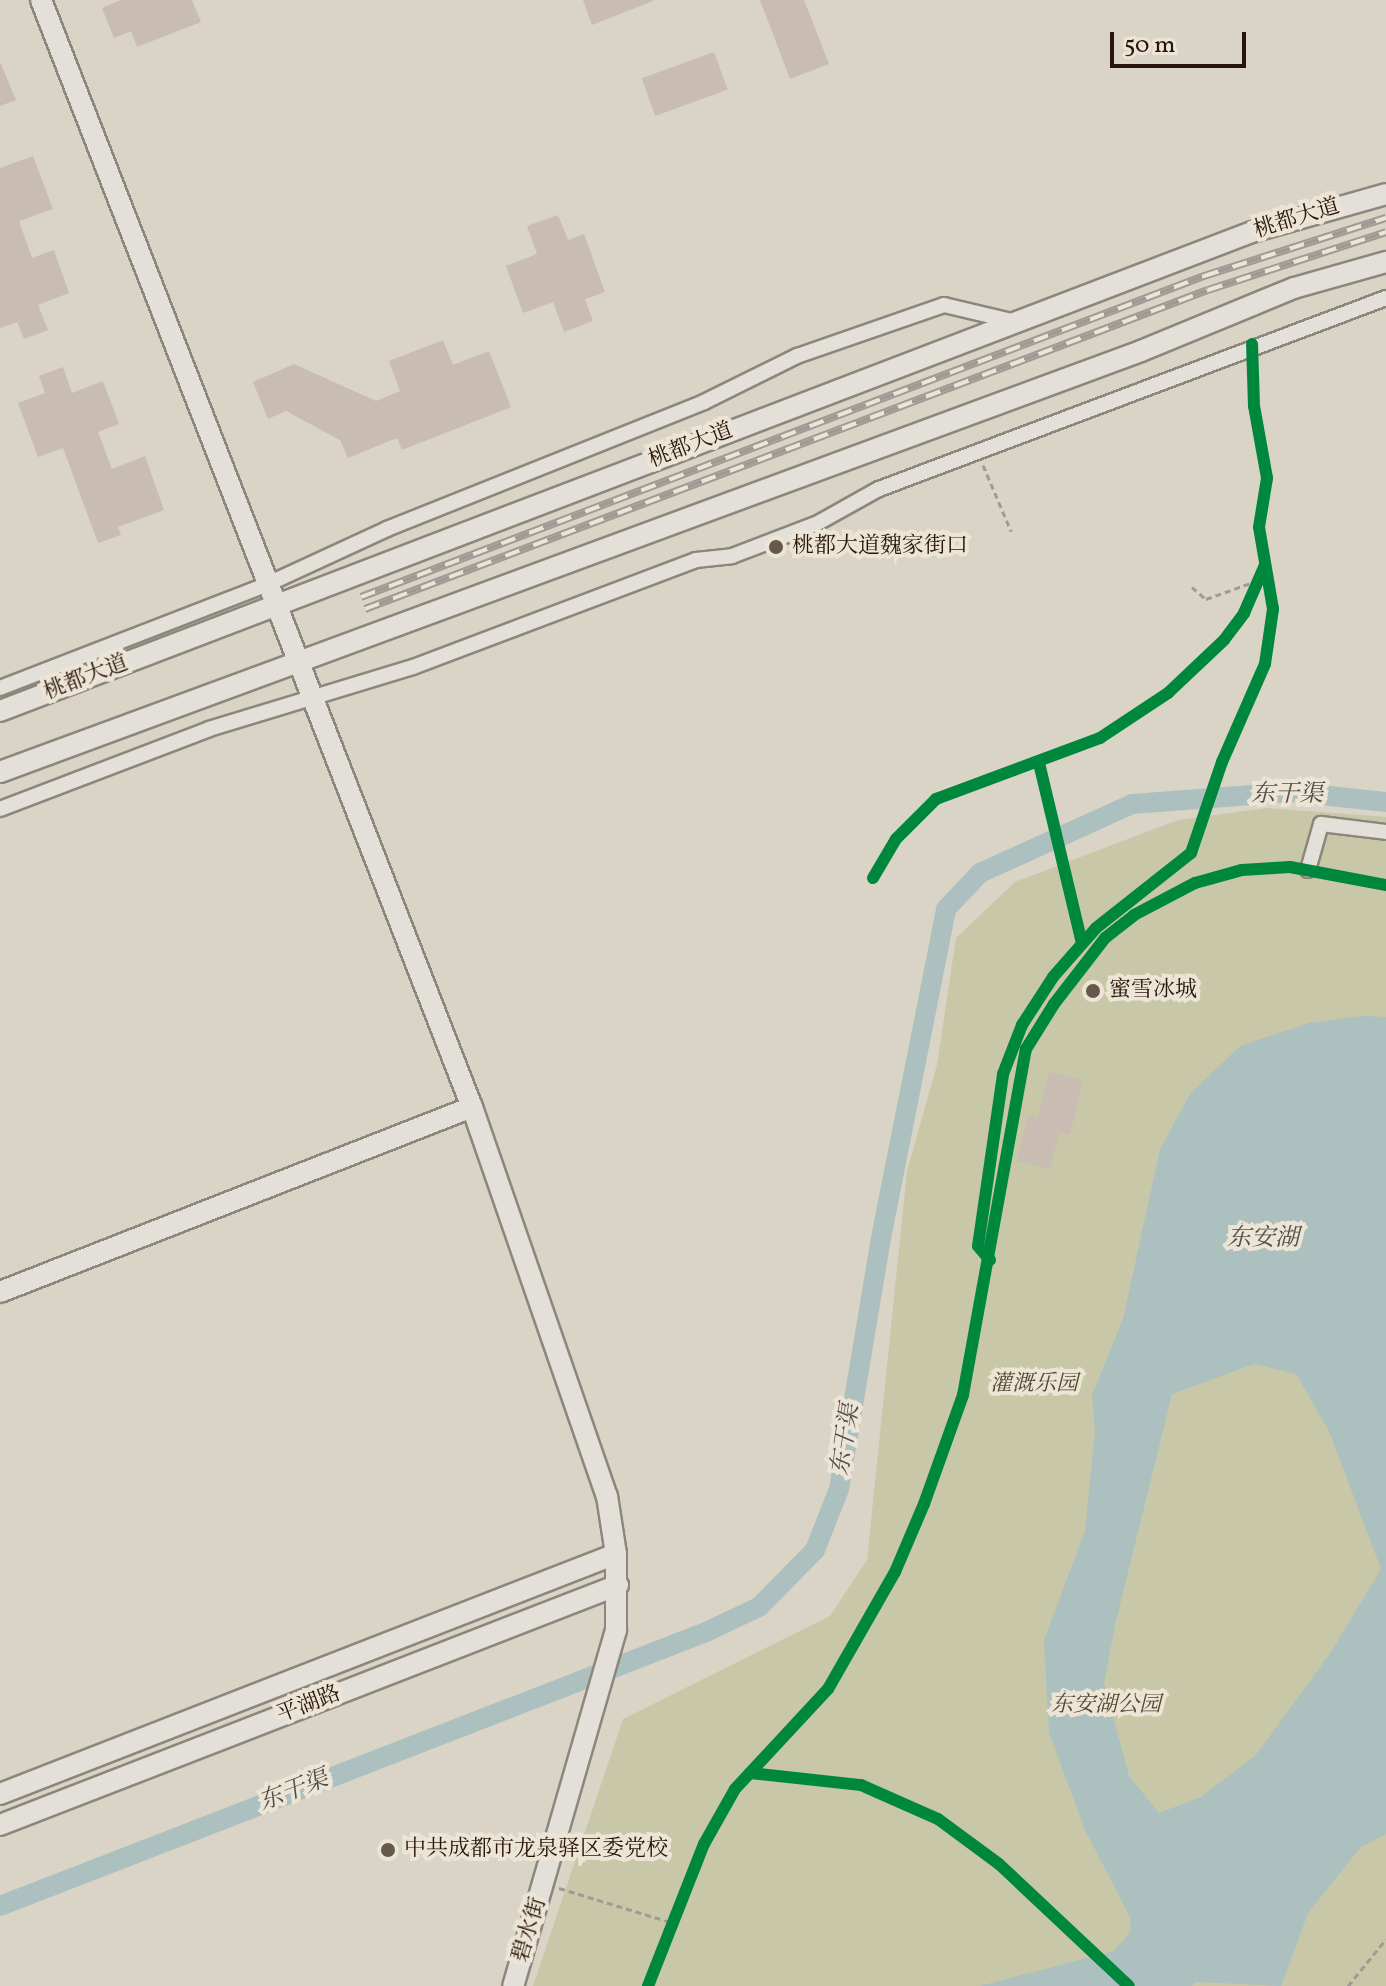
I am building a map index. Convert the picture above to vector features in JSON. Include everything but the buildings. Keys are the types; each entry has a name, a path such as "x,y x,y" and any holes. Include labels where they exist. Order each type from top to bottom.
{"street":[{"name":"碧水街","path":"41,0 472,1107 607,1496 616,1554 616,1630 513,1986"},
{"name":"桃都大道","path":"0,711 1252,232 1386,194"},
{"path":"0,772 300,664 1141,351 1294,288 1386,262"},
{"path":"0,809 312,695 413,667 696,560 732,556 977,451 1386,298"},
{"path":"0,688 268,584 387,529 704,402 797,356 944,305 1017,322"},
{"path":"1308,870 1321,824 1386,832"},
{"path":"0,1292 472,1107"},
{"name":"平湖路","path":"0,1794 616,1554"},
{"name":"平湖路","path":"0,1825 618,1585"}],"path":[{"path":"977,451 1011,531"},
{"path":"1249,602 1265,565 1270,595"},
{"path":"1192,587 1206,599 1259,580"},
{"path":"544,1883 668,1928 676,1909"},
{"path":"1348,1986 1386,1939"}],"green space":[{"name":"东安湖公园","path":"1267,808 1386,817 1386,1986 533,1986 623,1719 830,1616 867,1560 907,1171 937,1065 956,938 1015,882 1178,820"}],"water":[{"name":"东安湖","path":"1362,1016 1386,1017 1386,1834 1361,1847 1308,1913 1281,1986 1195,1982 1192,1986 980,1986 1114,1951 1131,1931 1130,1917 1085,1830 1049,1733 1044,1640 1085,1531 1095,1432 1092,1395 1123,1319 1160,1149 1190,1094 1240,1046 1309,1023","holes":["1254,1364 1296,1374 1329,1431 1381,1569 1331,1652 1256,1755 1201,1797 1159,1813 1129,1776 1104,1683 1116,1621 1172,1394"]}],"waterway":[{"name":"东干渠","path":"0,1906 706,1632 759,1607 815,1550 839,1489 880,1243 946,909 980,873 1132,804 1293,792 1386,802"}],"railway":[{"path":"361,597 1204,276 1386,218"},
{"path":"365,609 1208,290 1386,232"}],"cycle path":[{"path":"990,1260 978,1246 1003,1074 1022,1025 1053,977 1096,928 1191,853 1222,762 1265,664 1273,609 1259,527 1267,478 1254,406 1252,344"},
{"path":"873,878 896,839 936,799 1100,738 1168,693 1224,640 1244,613 1265,565"},
{"path":"1039,763 1082,943"},
{"path":"648,1986 704,1844 735,1789 828,1689 895,1572 924,1504 963,1395 1026,1049 1054,1004 1105,938 1134,915 1195,883 1242,870 1290,867 1386,885"},
{"path":"750,1773 861,1785 938,1819 999,1864 1129,1986"}],"place":[{"name":"桃都大道魏家街口","path":"776,547"},
{"name":"蜜雪冰城","path":"1093,991"},
{"name":"中共成都市龙泉驿区委党校","path":"388,1850"}],"park label":[{"name":"灌溉乐园","path":"1034,1385"}]}
